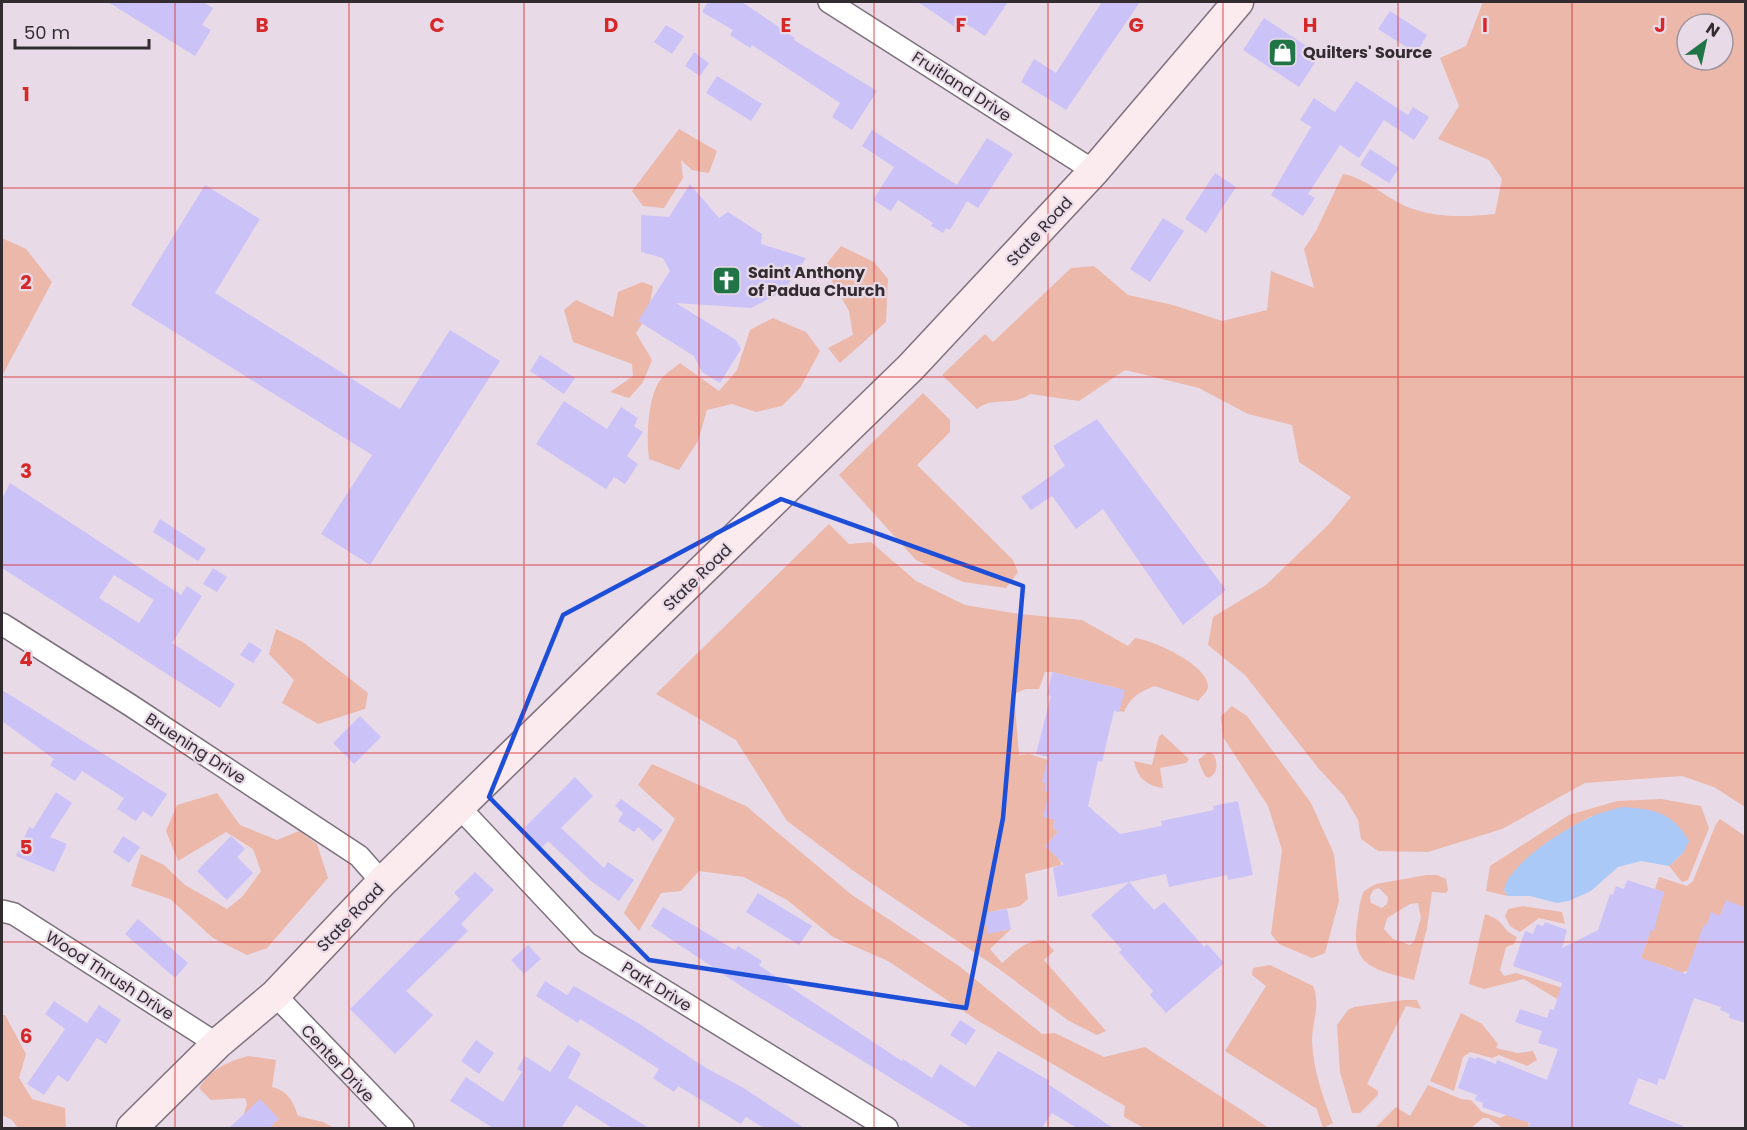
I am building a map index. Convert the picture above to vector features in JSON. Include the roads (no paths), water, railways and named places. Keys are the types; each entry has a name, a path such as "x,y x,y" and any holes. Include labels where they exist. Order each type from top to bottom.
{"main road":[{"name":"State Road","path":"132,1128 217,1044 275,995 382,882 911,367 1094,171 1238,2"}],"street":[{"name":"Fruitland Drive","path":"829,2 1094,171"},
{"name":"Bruening Drive","path":"2,624 130,705 359,856 382,882"},
{"name":"Park Drive","path":"459,807 587,943 887,1128"},
{"name":"Wood Thrush Drive","path":"2,911 14,914 217,1044"},
{"name":"Center Drive","path":"275,995 396,1124 403,1128"}],"water":[{"path":"1622,807 1653,811 1669,818 1683,831 1689,841 1683,853 1669,866 1641,861 1618,867 1591,891 1569,901 1557,903 1530,896 1508,896 1504,890 1508,880 1527,858 1581,822"}],"place":[{"name":"Quilters' Source","path":"1282,52"},
{"name":"Saint Anthony of Padua Church","path":"727,281"}]}
